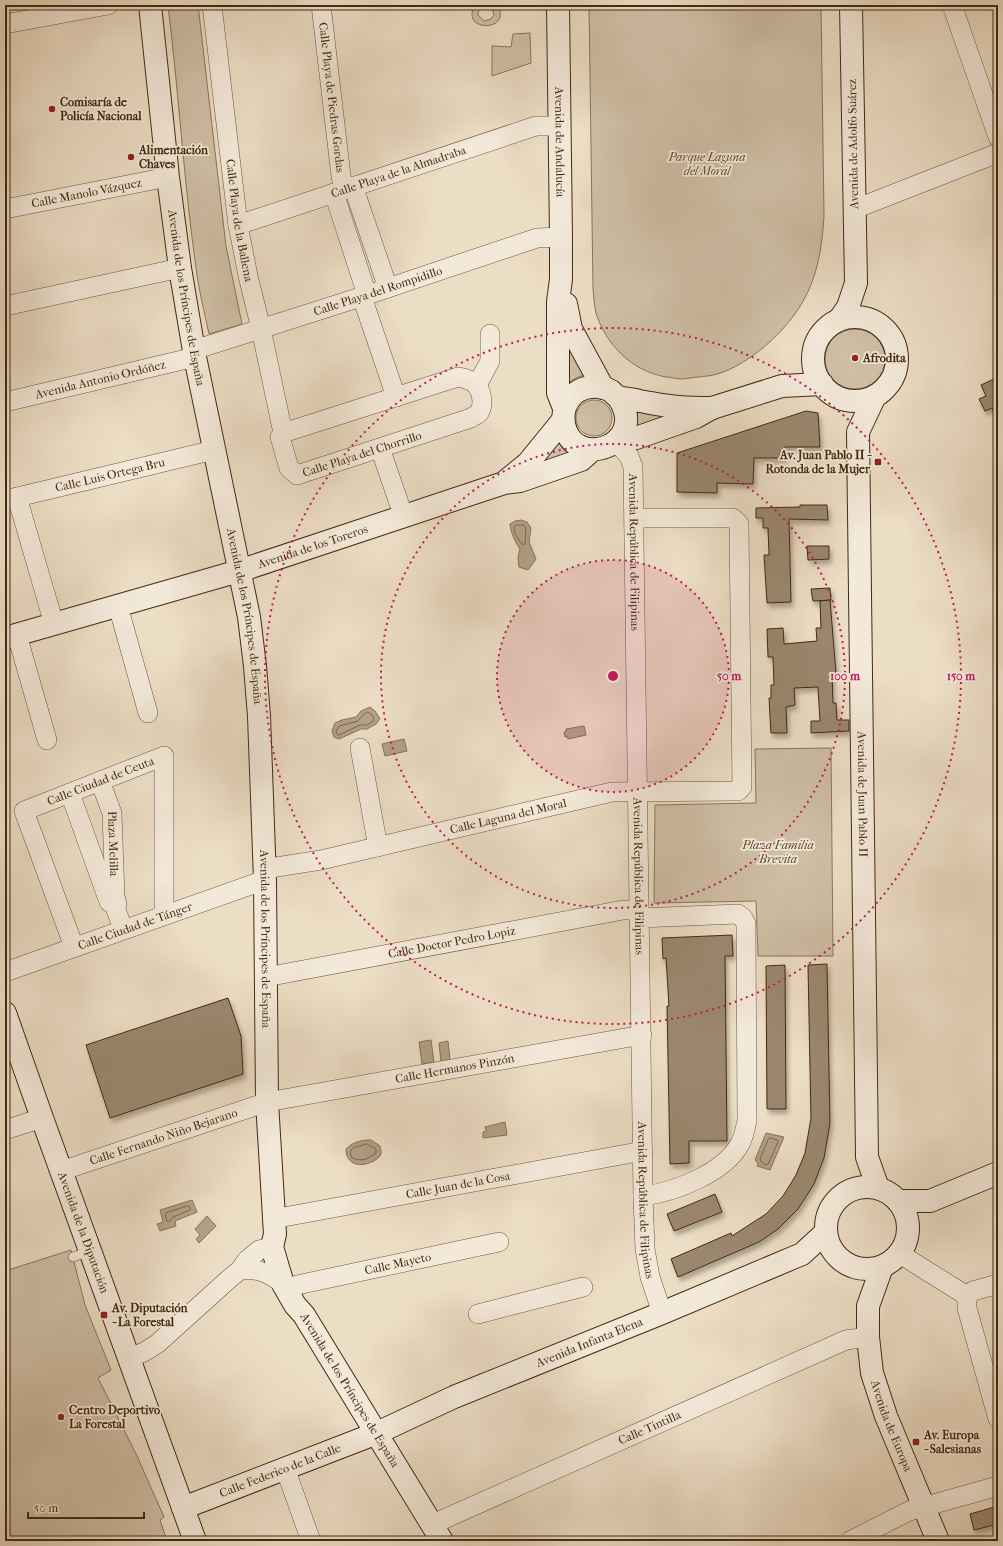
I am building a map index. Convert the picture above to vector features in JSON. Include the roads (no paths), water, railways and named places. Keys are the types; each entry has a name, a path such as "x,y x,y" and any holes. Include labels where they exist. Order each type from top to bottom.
{"street":[{"path":"5,24 108,5"},
{"name":"Avenida de los Príncipes de España","path":"150,5 168,177 180,268 214,450 249,617 255,666 259,716 265,875 267,1102 273,1234 285,1248 296,1297 320,1344 377,1432 438,1532"},
{"name":"Calle Playa de la Ballena","path":"212,5 238,225 283,433"},
{"name":"Calle Playa de Piedras Gordas","path":"321,5 341,176 344,190"},
{"name":"Avenida de Andalucía","path":"558,5 561,237 561,279 558,302 558,392 564,414"},
{"name":"Avenida de Adolfo Suárez","path":"839,320 848,307 856,282 851,5"},
{"path":"952,5 998,137"},
{"name":"Calle Playa de la Almadraba","path":"238,225 536,126 559,126"},
{"path":"855,209 998,153"},
{"name":"Calle Manolo Vázquez","path":"5,209 168,177"},
{"path":"344,190 388,288"},
{"path":"344,190 364,296 396,397"},
{"name":"Calle Playa del Rompidillo","path":"195,353 261,329 537,238 561,237"},
{"path":"5,306 180,268"},
{"name":"Avenida de Andalucía","path":"561,279 572,330 611,392"},
{"name":"Avenida de Adolfo Suárez","path":"856,282 871,320"},
{"path":"850,317 860,317 871,320 881,326 889,334 895,345 897,357 896,368 892,380 875,396 864,400 854,401 843,399 831,393 822,384 816,372 813,359 815,347 820,336 828,326 839,320 850,317"},
{"path":"283,433 458,377 468,378 477,385 490,361 490,334"},
{"name":"Avenida Antonio Ordóñez","path":"5,402 195,353"},
{"path":"782,386 799,374 813,359"},
{"path":"617,440 636,438 696,417 712,408 782,386 822,384"},
{"name":"Calle Playa del Chorrillo","path":"283,433 280,437 289,468 297,475 471,418 479,412 482,404 482,394 477,385"},
{"path":"611,392 623,404 626,413 626,422 623,431 617,440 609,447 592,450 583,448 569,437 565,429 564,414 569,400 584,388 594,387 679,407 712,408"},
{"name":"Avenida de Juan Pablo II","path":"875,396 858,432 867,1157 878,1188"},
{"path":"843,399 847,415 858,432"},
{"name":"Avenida de los Toreros","path":"504,483 528,463 564,414"},
{"name":"Avenida República de Filipinas","path":"617,440 629,456 633,468 643,1196 645,1249 650,1277 662,1313"},
{"path":"380,448 400,506"},
{"name":"Calle Luis Ortega Bru","path":"11,499 214,450"},
{"name":"Avenida de los Toreros","path":"11,636 239,571 504,483 520,481 581,460 592,450"},
{"path":"11,499 54,624"},
{"name":"Calle Laguna del Moral","path":"265,875 321,860 612,792 738,790 742,787 739,524 733,518 634,518"},
{"path":"118,606 148,713"},
{"path":"11,636 47,740"},
{"path":"360,748 378,847"},
{"name":"Calle Ciudad de Ceuta","path":"74,947 24,811 164,756 164,915"},
{"name":"Plaza Melilla","path":"100,781 112,813 115,897 117,904 115,908"},
{"name":"Plaza Melilla","path":"70,793 111,906 115,908 123,929"},
{"name":"Calle Ciudad de Tánger","path":"5,972 164,915 265,875"},
{"name":"Calle Doctor Pedro Lopiz","path":"266,978 623,910 639,914 738,914 743,918 746,924 747,1121 741,1143 732,1156 720,1168 661,1194 643,1196"},
{"name":"Avenida de la Diputación","path":"5,1013 10,1044 42,1118 61,1171 82,1254 129,1358 195,1541"},
{"name":"Calle Hermanos Pinzón","path":"267,1102 642,1036"},
{"name":"Calle Fernando Niño Bejarano","path":"61,1171 267,1102"},
{"path":"5,1130 42,1118"},
{"name":"Calle Juan de la Cosa","path":"129,1358 144,1352 157,1344 229,1279 246,1270 247,1260 259,1250 273,1234 643,1151"},
{"name":"Avenida de Juan Pablo II","path":"850,1191 867,1157"},
{"path":"898,1201 930,1201 998,1173"},
{"path":"869,1187 878,1188 891,1195 898,1201 905,1212 908,1224 908,1237 900,1254 892,1262 872,1270 862,1269 843,1260 829,1244 826,1232 827,1219 832,1208 840,1198 850,1191 869,1187"},
{"path":"908,1224 930,1201"},
{"name":"Avenida Infanta Elena","path":"377,1432 454,1397 662,1313 802,1254 826,1232"},
{"name":"Calle Mayeto","path":"296,1297 499,1242"},
{"name":"Avenida Infanta Elena","path":"802,1254 843,1260"},
{"path":"900,1254 967,1296"},
{"name":"Avenida de Europa","path":"843,1260 868,1306"},
{"name":"Avenida de Europa","path":"882,1267 868,1306 868,1337 872,1373 886,1416 938,1541"},
{"path":"246,1270 276,1278 296,1297"},
{"path":"998,1284 973,1290 967,1296 967,1308 994,1386 998,1419"},
{"path":"478,1314 582,1288"},
{"name":"Calle Tintilla","path":"438,1532 846,1340 868,1337"},
{"name":"Calle Federico de la Calle","path":"183,1508 377,1432"},
{"path":"285,1468 311,1541"},
{"path":"850,1541 909,1511 998,1486"}],"water":[{"path":"521,520 527,522 531,528 529,542 536,559 528,570 519,567 518,557 520,549 511,531 510,524"},
{"path":"370,707 375,711 380,719 376,724 367,729 361,729 339,739 334,737 332,731 335,723 356,717 361,711"},
{"path":"584,726 586,735 568,739 567,736 565,737 564,732 566,732 566,729"},
{"path":"404,739 407,751 385,756 382,744"},
{"path":"431,1040 434,1062 422,1064 419,1042"},
{"path":"448,1041 450,1061 441,1062 439,1043"},
{"path":"505,1122 507,1135 483,1138 483,1132 486,1131 485,1127"},
{"path":"766,1133 784,1137 770,1170 757,1166 758,1163 755,1160"},
{"path":"371,1140 380,1146 380,1156 376,1160 365,1164 354,1163 347,1156 346,1149 355,1143"},
{"path":"192,1200 197,1212 175,1221 176,1226 160,1231 157,1224 163,1222 160,1210"},
{"path":"207,1216 216,1226 199,1243 196,1239 200,1235 195,1229"}],"place":[{"name":"Comisaría de Policía Nacional","path":"52,109"},
{"name":"Alimentación Chaves","path":"131,157"},
{"name":"Afrodita","path":"855,358"},
{"name":"Av. Juan Pablo II - Rotonda de la Mujer","path":"878,462"},
{"name":"Av. Diputación - La Forestal","path":"104,1315"},
{"name":"Centro Deportivo La Forestal","path":"61,1417"},
{"name":"Av. Europa - Salesianas","path":"916,1442"}],"park label":[{"name":"Parque Laguna del Moral","path":"707,164"},
{"name":"Plaza Familia Brevita","path":"778,852"}]}
